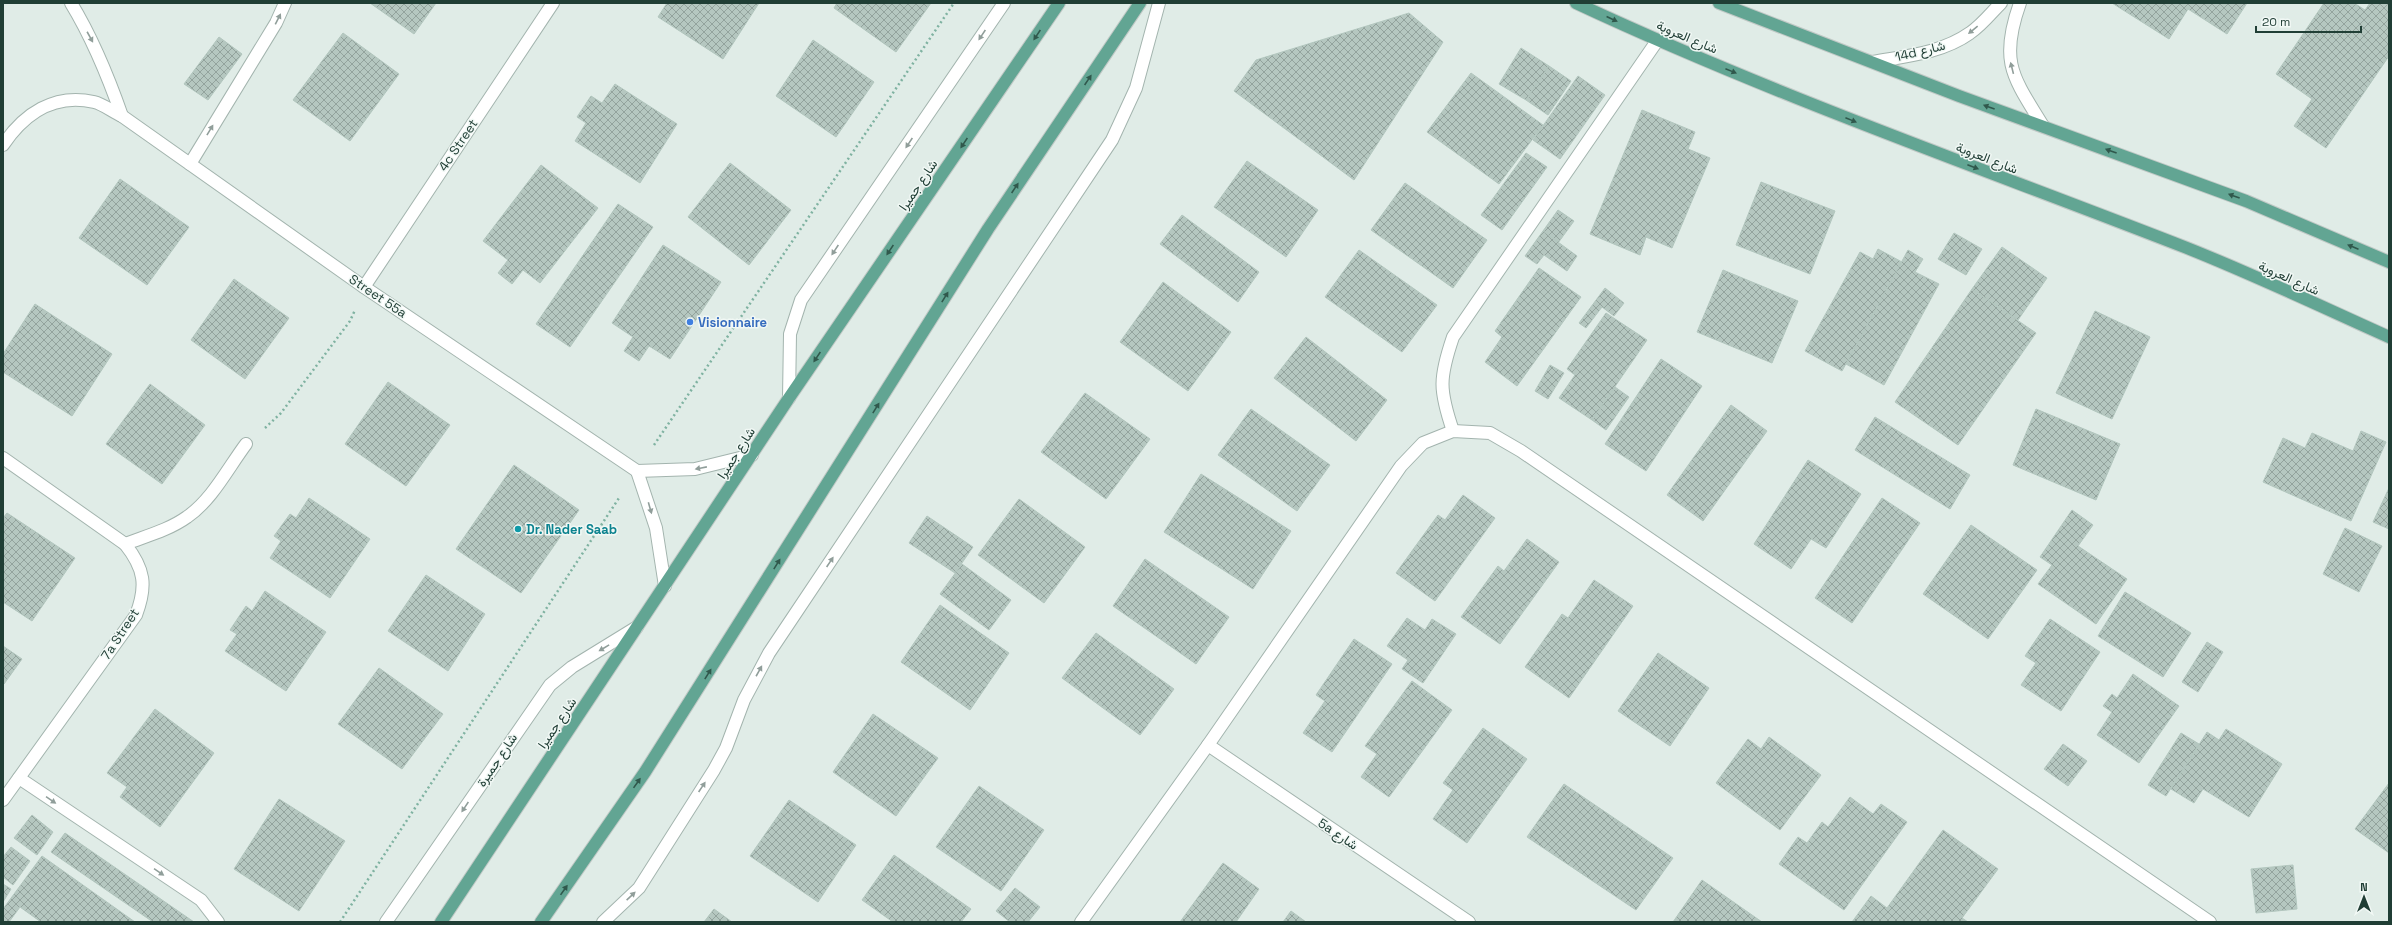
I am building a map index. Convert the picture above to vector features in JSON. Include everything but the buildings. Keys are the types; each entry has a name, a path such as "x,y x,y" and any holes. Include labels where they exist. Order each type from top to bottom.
{"main road":[{"name":"شارع جميرا","path":"441,922 789,398 1059,3"},
{"path":"541,922 645,772 988,229 1140,3"},
{"name":"شارع العروبة","path":"1576,3 1657,41 1882,133 2189,249 2389,337"},
{"path":"1719,3 2246,201 2389,262"}],"street":[{"path":"71,3 94,43 122,116"},
{"path":"190,164 276,23 286,3"},
{"name":"4c Street","path":"364,287 553,3"},
{"path":"789,398 790,334 801,300 1004,3"},
{"path":"602,922 639,888 714,770 726,748 744,700 769,654 1112,140 1136,88 1159,3"},
{"name":"14d شارع","path":"1873,62 1928,52 1957,41 1978,26 2001,3"},
{"path":"2020,3 2009,37 2011,68 2016,82 2043,126"},
{"path":"1453,431 1443,401 1443,368 1453,338 1657,41"},
{"name":"Street 55a","path":"3,145 12,132 34,111 64,100 95,102 122,116 364,287 637,471"},
{"path":"1080,922 1208,745 1401,466 1423,443 1453,431 1490,433 1521,451 2210,922"},
{"path":"125,544 171,526 187,517 201,505 246,444"},
{"path":"665,586 656,528 637,471 695,469 752,455"},
{"name":"7a Street","path":"3,458 125,544 137,559 143,578 143,597 136,615 3,800"},
{"name":"شارع جميرة","path":"386,922 550,685 572,667 637,627"},
{"name":"5a شارع","path":"1208,745 1469,922"},
{"path":"19,778 201,900 218,922"}],"path":[{"path":"246,444 281,413 350,321 364,287"}],"place":[{"name":"Visionnaire","path":"690,322"},
{"name":"Dr. Nader Saab","path":"518,529"}]}
